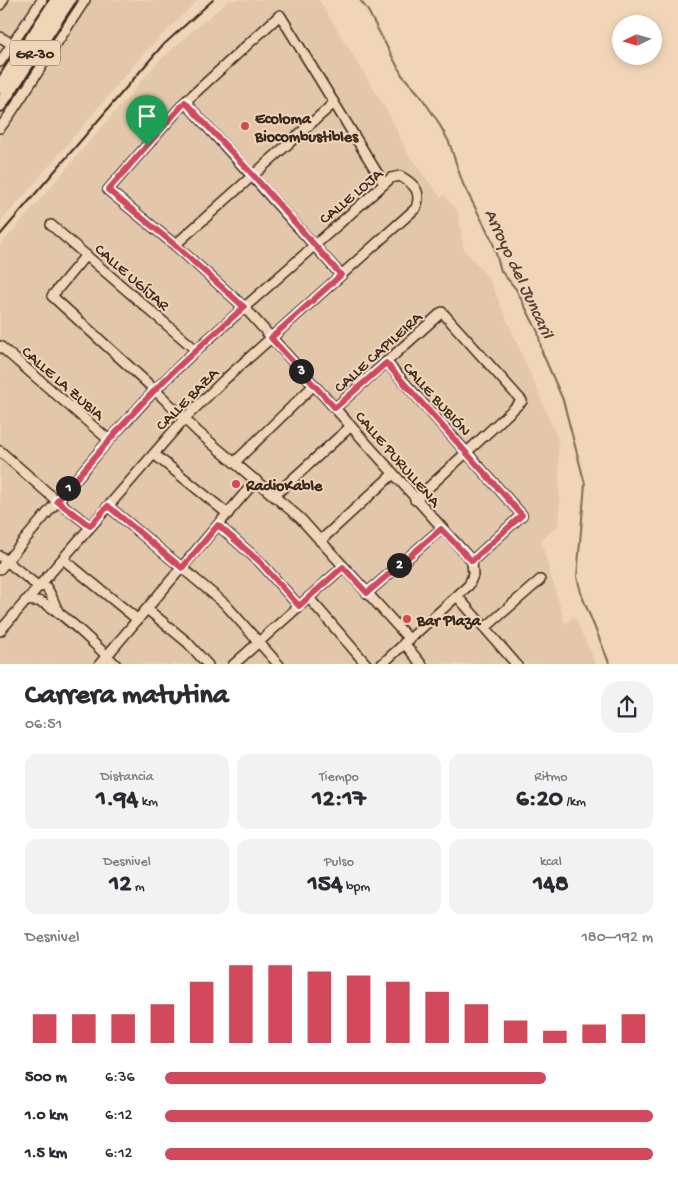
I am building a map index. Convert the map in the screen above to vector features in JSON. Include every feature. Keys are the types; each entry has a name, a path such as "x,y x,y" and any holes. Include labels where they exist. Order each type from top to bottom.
{"highway":[{"name":"GR-30","path":"0,87 57,0"},
{"name":"GR-30","path":"0,105 69,0"}],"street":[{"path":"0,5 3,0"},
{"path":"0,62 42,0"},
{"path":"0,128 85,0"},
{"path":"341,275 253,175 185,102 280,15 384,184"},
{"path":"0,37 12,44"},
{"name":"CALLE PURULLENA","path":"185,102 108,190 175,245 244,307 441,529 472,561"},
{"path":"175,245 334,103"},
{"name":"CALLE LOJA","path":"0,569 3,558 57,501 155,390 196,350 384,184 391,178 400,176 411,182 417,191 419,200 416,208"},
{"name":"CALLE BAZA","path":"0,631 184,419 416,208"},
{"name":"CALLE UGÍJAR","path":"50,226 196,350"},
{"path":"86,255 52,296 184,419 300,518 367,593 422,664"},
{"name":"CALLE CAPILEIRA","path":"335,408 442,312 522,401 415,500"},
{"name":"CALLE LA ZUBIA","path":"0,346 109,440"},
{"name":"CALLE BUBIÓN","path":"386,363 522,515 472,561"},
{"path":"235,462 314,385"},
{"path":"274,496 350,427"},
{"path":"0,451 57,501 90,526"},
{"path":"154,454 228,514"},
{"path":"320,541 392,474"},
{"path":"99,664 256,480"},
{"path":"108,506 225,604 279,664"},
{"path":"218,525 260,562 299,606"},
{"path":"367,593 441,529"},
{"path":"3,558 39,587 45,586 48,588 60,616"},
{"path":"63,559 138,620"},
{"path":"381,664 469,585 472,575 472,561"},
{"path":"233,664 343,567"},
{"path":"485,628 540,580"},
{"path":"457,596 517,664"},
{"path":"309,598 368,664"},
{"path":"25,601 42,603 116,664"},
{"path":"147,609 188,642 208,664"}],"shaded area":[{"path":"0,0 51,0 0,79"},
{"path":"88,0 198,0 145,52 0,222 0,132"},
{"path":"230,0 319,0 390,116 408,154 441,198 444,195 458,211 464,250 489,278 558,439 560,523 541,541 565,624 574,616 596,664 0,664 0,246 157,63"}],"waterway":[{"name":"Arroyo del Juncaril","path":"360,0 367,9 402,75 420,95 449,142 463,184 492,240 501,271 516,289 538,332 542,352 563,400 585,484 577,577 582,596 610,664"}],"railway":[{"path":"0,235 161,47 213,0"}],"place":[{"name":"Ecoloma Biocombustibles","path":"245,126"},
{"name":"RadioKable","path":"236,484"},
{"name":"Bar Plaza","path":"407,619"}],"route":[{"path":"185,102 253,175 341,275 271,338 335,408 386,363 522,515 472,561 441,529 367,593 343,567 299,606 260,562 218,525 182,568 108,506 90,526 57,501 155,390 244,307 175,245 108,190 147,146 185,102"}]}
